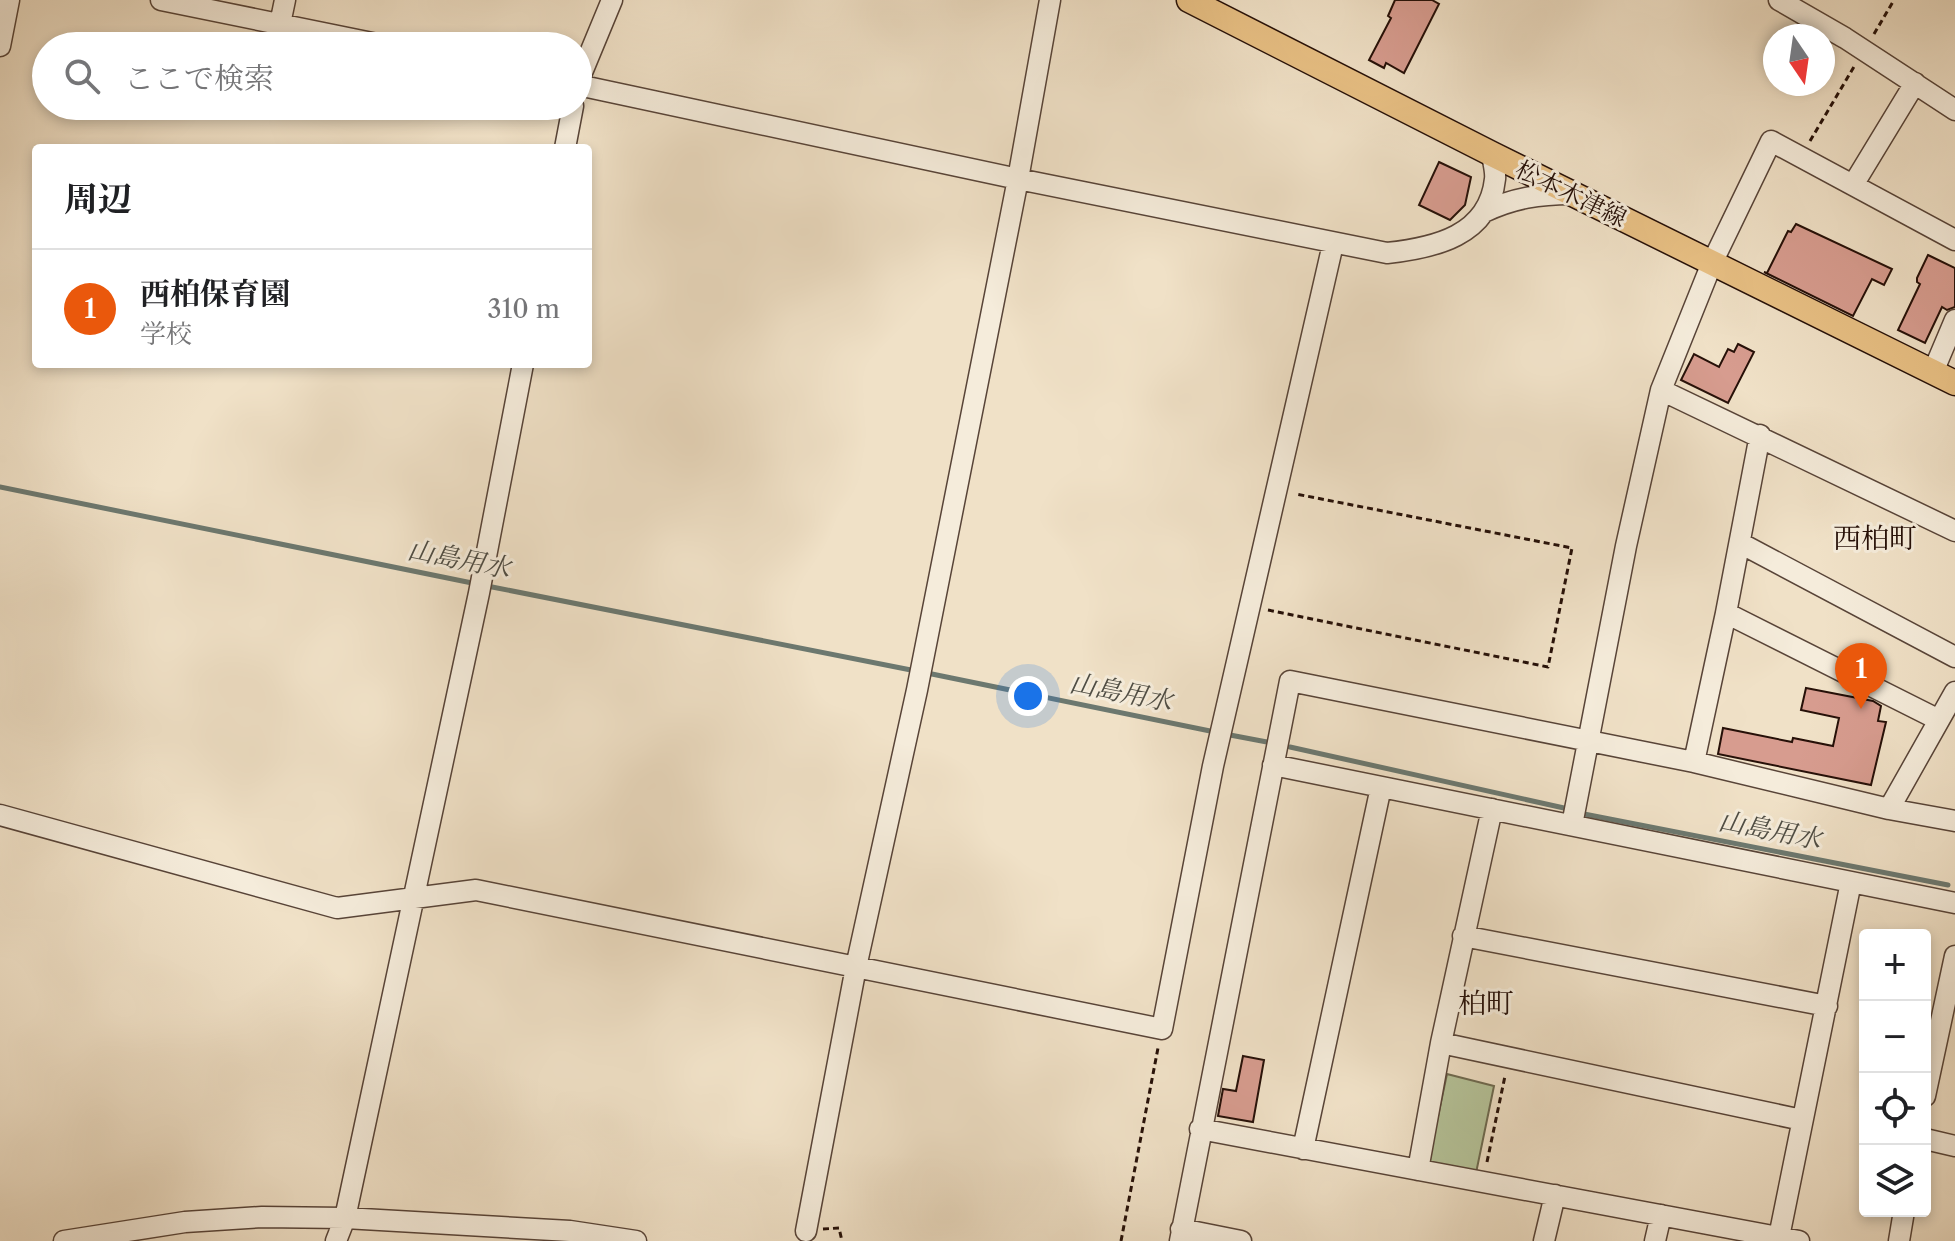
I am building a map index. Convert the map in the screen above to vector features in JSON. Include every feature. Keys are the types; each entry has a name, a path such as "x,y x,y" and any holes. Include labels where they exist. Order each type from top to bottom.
{"main road":[{"name":"松本木津線","path":"1189,0 1571,194 1955,383"}],"street":[{"path":"0,46 9,0"},
{"path":"161,0 319,32"},
{"path":"280,24 285,0"},
{"path":"592,49 612,0"},
{"path":"806,1231 856,967 917,690 1018,179 1050,0"},
{"path":"1779,0 1864,50 1955,110"},
{"path":"1853,185 1915,83"},
{"path":"592,87 1018,179 1387,253 1428,249 1463,233 1484,212 1505,202 1531,196 1571,194"},
{"path":"566,144 570,120"},
{"path":"1572,825 1626,546 1661,390 1712,263 1771,141 1955,240"},
{"path":"1484,212 1496,178 1492,154"},
{"path":"0,815 337,908 476,890 1162,1029 1213,766 1333,244"},
{"path":"1933,372 1955,320"},
{"path":"336,1241 345,1218 481,585 522,368"},
{"path":"1661,390 1955,531"},
{"path":"1694,762 1760,435"},
{"path":"1740,543 1955,657"},
{"path":"1726,613 1939,720"},
{"path":"1241,1241 1180,1235 1290,681 1694,762 1889,809 1955,821"},
{"path":"1889,809 1955,692"},
{"path":"1273,765 1955,903"},
{"path":"1303,1149 1381,787"},
{"path":"1418,1170 1441,1043 1492,809"},
{"path":"1779,1237 1851,882"},
{"path":"1463,936 1827,1006"},
{"path":"1931,1077 1948,1025 1955,956"},
{"path":"1441,1043 1802,1120"},
{"path":"1200,1129 1799,1241"},
{"path":"1931,1140 1955,1146"},
{"path":"1544,1241 1555,1195"},
{"path":"1655,1241 1661,1215"},
{"path":"64,1241 185,1222 262,1217 345,1218 570,1231 636,1241"},
{"path":"1899,1241 1903,1217"}],"path":[{"path":"1800,157 1894,0"},
{"path":"1250,607 1548,667 1572,548 1276,490"},
{"path":"1121,1241 1162,1029"},
{"path":"1483,1182 1509,1059"},
{"path":"806,1231 839,1228 842,1241"}],"green space":[{"path":"1447,1074 1494,1086 1476,1173 1428,1163"}],"building":[{"path":"1395,0 1432,0 1439,4 1404,73 1386,63 1384,68 1369,60 1391,18 1388,16"},
{"path":"1439,162 1471,177 1465,205 1450,220 1419,205"},
{"path":"1796,224 1892,269 1884,285 1872,279 1853,316 1764,272 1767,273 1788,231 1791,232"},
{"path":"1928,255 1955,268 1955,307 1947,310 1942,307 1925,343 1898,330 1920,284 1917,278"},
{"path":"1738,344 1754,352 1728,403 1681,380 1694,354 1719,367 1728,349 1734,352"},
{"path":"1806,688 1873,701 1881,706 1878,721 1886,722 1871,785 1718,754 1723,728 1792,742 1793,738 1833,746 1839,718 1801,710"},
{"path":"1243,1056 1264,1060 1253,1122 1218,1116 1223,1089 1236,1091"}],"waterway":[{"name":"山島用水","path":"0,487 477,584"},
{"name":"山島用水","path":"487,586 911,670"},
{"name":"山島用水","path":"927,673 1215,732"},
{"name":"山島用水","path":"1230,735 1267,742"},
{"name":"山島用水","path":"1290,747 1564,808"},
{"name":"山島用水","path":"1584,814 1948,885"}],"place":[{"name":"西柏保育園","path":"1861,709"}],"district":[{"name":"西柏町","path":"1875,538"},
{"name":"柏町","path":"1486,1003"}]}
